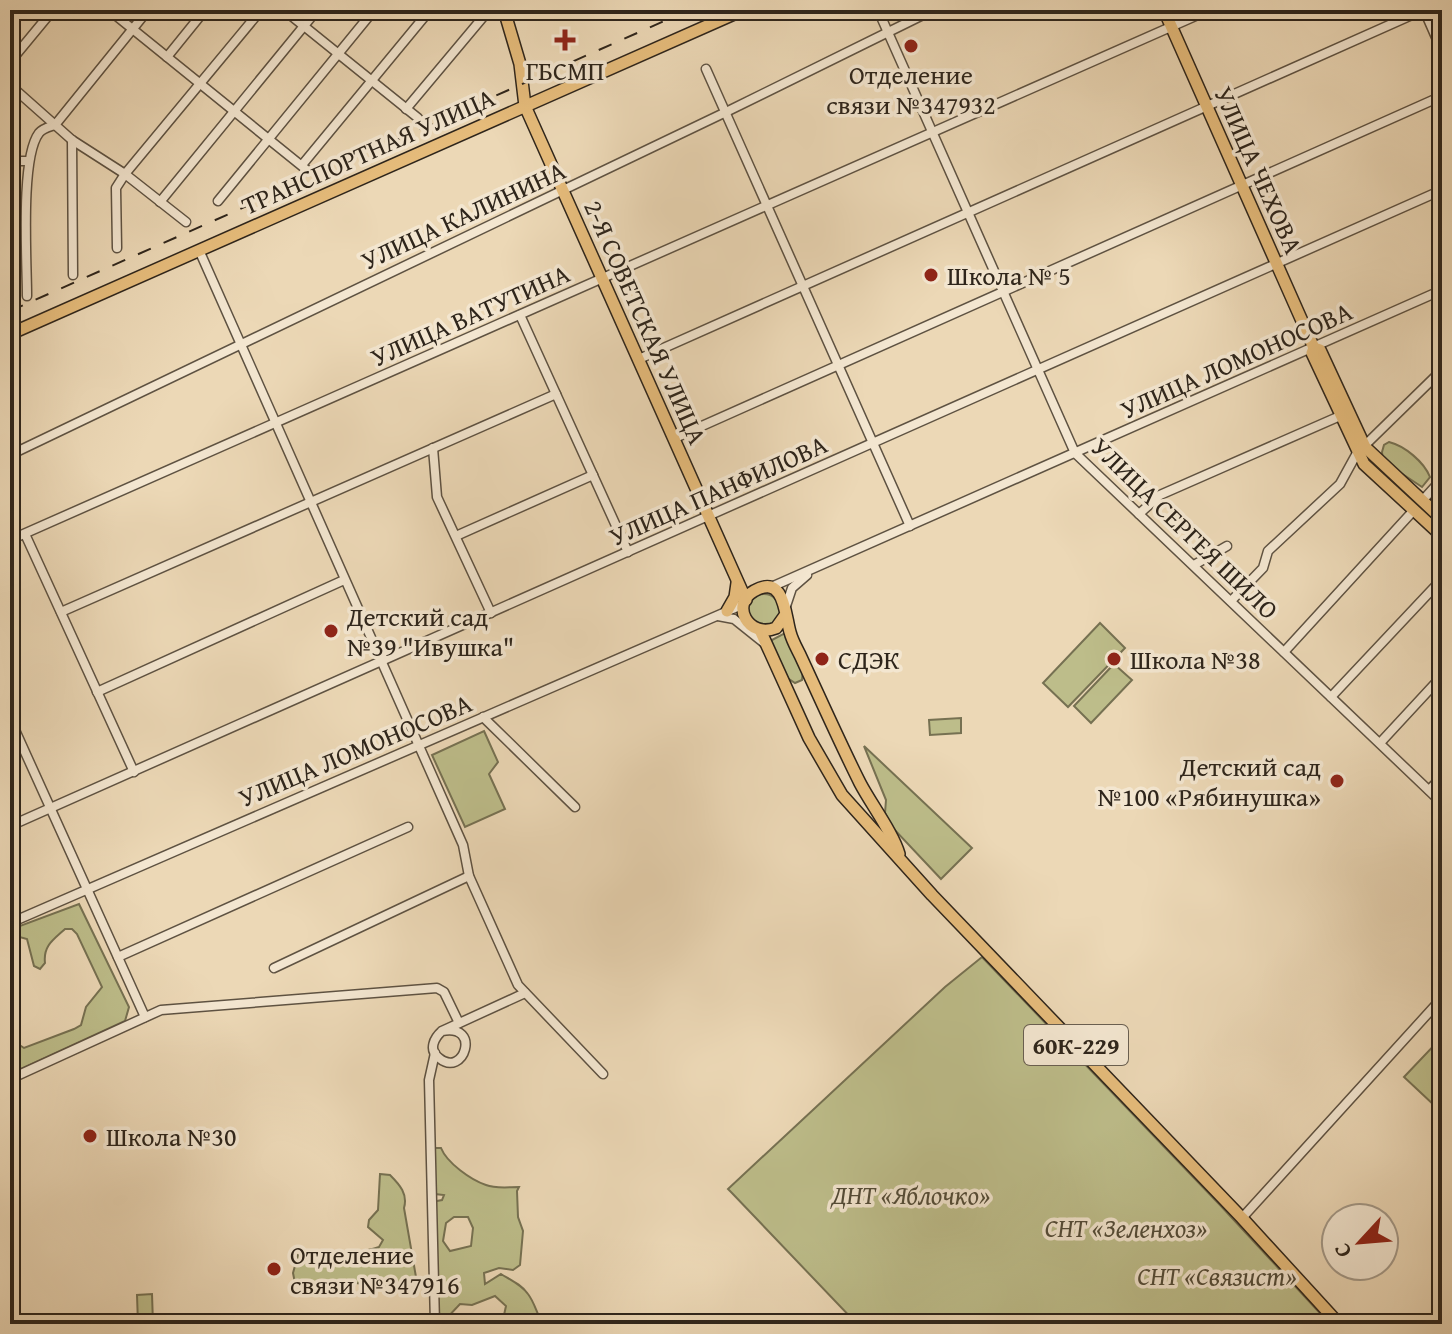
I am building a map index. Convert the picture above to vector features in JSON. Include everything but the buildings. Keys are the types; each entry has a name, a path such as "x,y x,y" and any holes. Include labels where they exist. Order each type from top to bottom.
{"main road":[{"name":"2-Я СОВЕТСКАЯ УЛИЦА","path":"504,10 520,64 525,106 675,438 745,602"},
{"name":"ТРАНСПОРТНАЯ УЛИЦА","path":"10,334 743,10"},
{"name":"УЛИЦА ЧЕХОВА","path":"1164,10 1314,348 1312,353 1340,416 1361,450 1418,506 1442,536"},
{"name":"УЛИЦА ЧЕХОВА","path":"1314,348 1320,350 1361,450"},
{"name":"УЛИЦА ЧЕХОВА","path":"1418,506 1442,519"},
{"name":"2-Я СОВЕТСКАЯ УЛИЦА","path":"726,558 740,580 763,589"},
{"path":"722,614 735,597 737,583"},
{"path":"763,589 781,595 791,636 872,806 898,847 901,858 842,795 825,768 760,630 744,615 745,602 763,589"},
{"path":"760,630 776,628 786,610"},
{"name":"60К-229","path":"901,858 932,895 1242,1218 1339,1324"}],"street":[{"path":"10,62 53,10"},
{"path":"109,10 305,168 430,10"},
{"path":"27,296 28,161 40,131 55,125 148,10"},
{"path":"167,57 205,10"},
{"path":"117,248 116,188 261,10"},
{"path":"284,10 418,118"},
{"path":"160,202 317,10"},
{"path":"218,201 374,10"},
{"path":"406,109 488,10"},
{"name":"УЛИЦА СЕРГЕЯ ШИЛО","path":"878,10 1075,453 1442,803"},
{"name":"УЛИЦА КАЛИНИНА","path":"10,455 933,10"},
{"name":"УЛИЦА ВАТУТИНА","path":"10,540 1209,10"},
{"path":"639,359 1424,10 1442,51"},
{"path":"706,69 910,526"},
{"path":"10,85 72,140 125,174 186,222"},
{"path":"675,438 1442,96"},
{"path":"72,140 73,275"},
{"path":"10,161 28,161"},
{"name":"УЛИЦА ПАНФИЛОВА","path":"10,826 1442,190"},
{"path":"199,250 463,845 469,876 518,985 603,1074"},
{"name":"УЛИЦА ЛОМОНОСОВА","path":"763,589 826,564 1442,290"},
{"path":"520,315 628,552"},
{"path":"1231,601 1263,568 1268,551 1340,484 1361,450 1442,370"},
{"path":"61,612 556,394"},
{"path":"1139,514 1160,495 1340,416"},
{"path":"433,448 437,497 491,613"},
{"path":"456,536 593,475"},
{"path":"1284,652 1442,479"},
{"path":"25,534 134,772"},
{"path":"1194,565 1227,546"},
{"name":"УЛИЦА ЛОМОНОСОВА","path":"786,610 788,595 796,584 826,564"},
{"path":"1331,697 1442,579"},
{"path":"97,692 344,580"},
{"name":"УЛИЦА ЛОМОНОСОВА","path":"10,923 745,602"},
{"path":"722,614 734,619 767,644"},
{"path":"1380,743 1442,676"},
{"path":"483,717 575,807"},
{"path":"10,719 13,733 51,809 145,1017"},
{"path":"1429,790 1442,777"},
{"path":"118,957 408,827"},
{"path":"274,968 469,876"},
{"path":"10,1079 161,1010 437,988 444,992 463,1021 464,1055 448,1063 440,1060 435,1053 433,1045 436,1036 442,1031 463,1021 525,993"},
{"path":"1242,1218 1442,998"},
{"path":"442,1031 451,1029 465,1038"},
{"path":"435,1053 429,1094 435,1324"}],"green space":[{"path":"1389,442 1419,460 1430,477 1422,487 1383,461 1384,445"},
{"path":"764,594 776,598 780,610 776,622 764,626 752,622 748,610 752,598"},
{"path":"1100,623 1125,648 1068,707 1043,683"},
{"path":"785,633 803,669 802,680 795,683 786,677 770,641"},
{"path":"1114,664 1132,680 1091,723 1074,706"},
{"path":"961,718 961,733 930,735 929,720"},
{"path":"484,731 498,762 489,774 505,809 465,827 432,755"},
{"path":"864,746 972,848 941,879 891,826 885,813 886,800"},
{"path":"79,904 129,1007 125,1021 10,1074 10,1031 12,1040 24,1048 74,1029 81,1025 86,1007 102,987 72,929 65,929 50,944 45,963 40,969 34,966 27,939 16,936 10,939 17,927"},
{"name":"ДНТ «Яблочко»","path":"982,957 1330,1324 857,1324 728,1189 945,987"},
{"path":"1440,1039 1442,1098 1435,1106 1404,1077"},
{"path":"435,1148 441,1148 454,1165 480,1183 494,1187 519,1187 518,1217 523,1231 520,1265 513,1270 499,1268 484,1273 485,1284 501,1274 516,1283 526,1291 543,1324 502,1324 506,1306 495,1296 472,1305 460,1304 444,1321 438,1311 431,1202 442,1200 444,1195 435,1194","holes":["454,1217 468,1217 473,1228 471,1246 450,1251 443,1241 446,1223"]},
{"path":"380,1174 390,1175 404,1194 416,1277 403,1286 334,1282 314,1291 309,1285 295,1283 293,1273 298,1255 379,1247 383,1240 368,1227 369,1220 378,1210"},
{"path":"152,1294 153,1324 138,1324 137,1295"}],"railway":[{"path":"10,311 689,10"}],"place":[{"name":"ГБСМП","path":"565,40"},
{"name":"Отделение связи №347932","path":"911,46"},
{"name":"Школа № 5","path":"931,275"},
{"name":"Детский сад №39 \"Ивушка\"","path":"331,631"},
{"name":"СДЭК","path":"822,659"},
{"name":"Школа №38","path":"1114,659"},
{"name":"Детский сад №100 «Рябинушка»","path":"1337,781"},
{"name":"Школа №30","path":"90,1136"},
{"name":"Отделение связи №347916","path":"274,1269"}],"park label":[{"name":"СНТ «Зеленхоз»","path":"1126,1227"},
{"name":"СНТ «Связист»","path":"1217,1275"}]}
